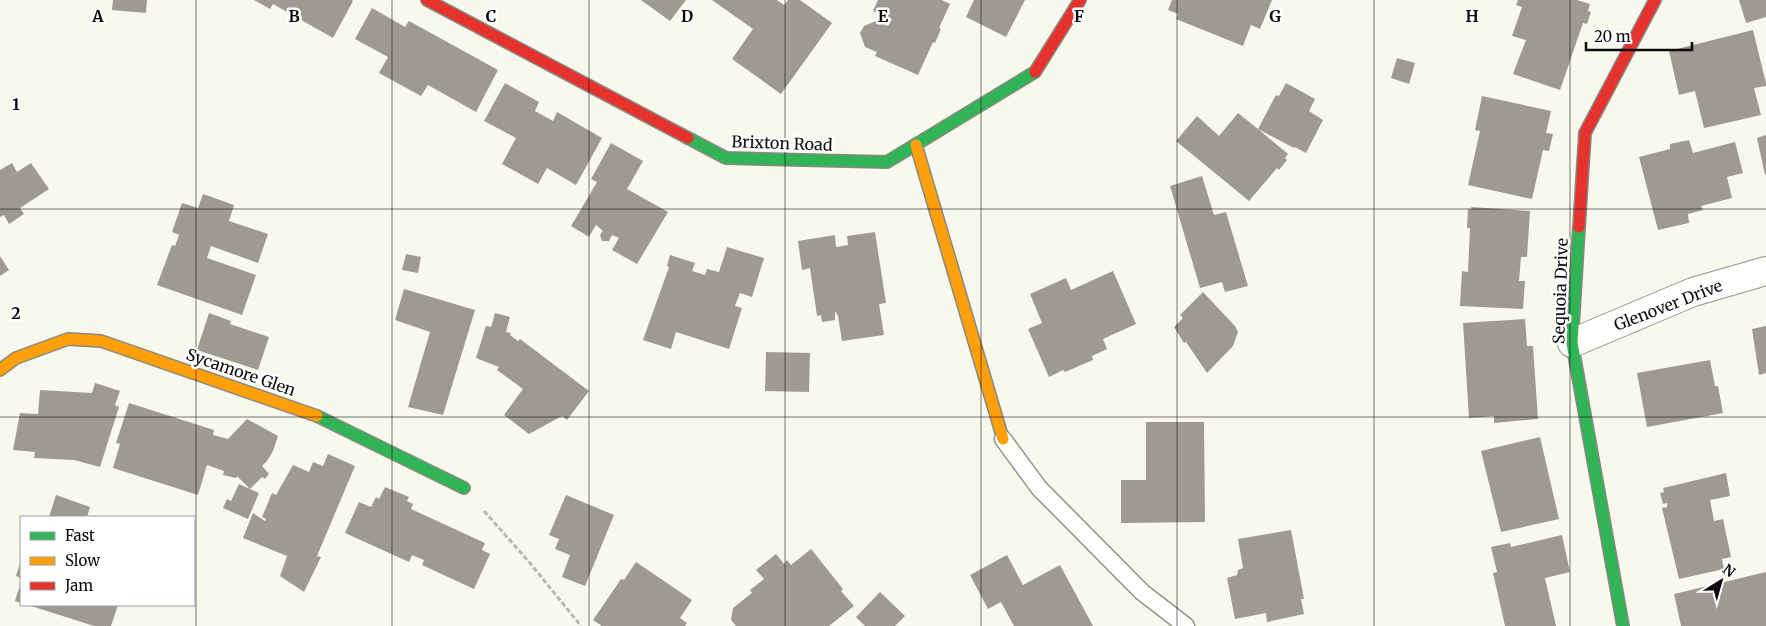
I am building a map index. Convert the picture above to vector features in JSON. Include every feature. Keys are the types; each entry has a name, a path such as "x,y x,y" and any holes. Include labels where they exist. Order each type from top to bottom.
{"street":[{"name":"Brixton Road","path":"427,0 726,158 887,162 1037,71 1080,0"},
{"name":"Sequoia Drive","path":"1623,626 1572,342 1585,133 1654,0"},
{"path":"916,144 1003,439"},
{"name":"Glenover Drive","path":"1572,342 1693,292 1766,271"},
{"name":"Sycamore Glen","path":"0,370 16,358 68,339 101,341 321,417 464,488"}],"lane":[{"path":"1003,439 1039,488 1142,592 1186,626"}],"path":[{"path":"464,488 530,563 581,626"}],"building":[{"path":"113,0 147,0 146,13 112,10"},
{"path":"254,0 353,1 333,38 273,4 270,9"},
{"path":"641,0 686,0 670,21"},
{"path":"712,0 777,0 784,5 788,0 800,0 832,23 781,94 732,59 753,29"},
{"path":"878,0 942,0 950,4 939,28 941,29 935,43 933,42 918,75 875,56 877,52 865,47 860,33 864,26 876,21 888,26 892,19 873,11"},
{"path":"974,0 1025,0 1006,37 966,17"},
{"path":"1172,0 1272,0 1260,29 1251,25 1243,46 1176,19 1178,14 1168,10"},
{"path":"1518,0 1577,0 1590,4 1588,11 1591,12 1587,24 1583,23 1560,90 1513,74 1526,40 1512,36 1522,7 1516,5"},
{"path":"1739,0 1766,0 1766,17 1746,23"},
{"path":"372,8 405,27 409,21 498,70 476,112 428,85 421,96 379,73 388,57 355,39"},
{"path":"1753,30 1766,83 1766,86 1754,88 1761,115 1704,128 1695,91 1679,95 1669,51"},
{"path":"1397,58 1415,63 1409,84 1391,78"},
{"path":"505,83 539,102 535,111 553,121 557,112 602,138 576,185 547,168 538,184 502,164 516,138 484,121"},
{"path":"1286,83 1315,99 1309,111 1323,120 1306,153 1258,129 1276,95 1279,96"},
{"path":"1482,96 1551,111 1546,133 1553,134 1549,151 1543,150 1532,199 1468,185 1480,131 1475,130"},
{"path":"1238,113 1288,154 1285,158 1287,160 1279,170 1277,168 1249,201 1176,141 1197,116 1219,136"},
{"path":"1766,135 1766,174 1765,175 1757,138"},
{"path":"1689,140 1693,153 1735,142 1743,173 1727,177 1732,198 1701,206 1703,210 1688,214 1689,223 1658,230 1639,157 1670,149 1670,144"},
{"path":"611,143 643,161 627,189 668,212 637,264 612,250 619,238 612,235 609,241 602,241 600,235 603,231 596,225 589,237 571,226 597,182 591,179"},
{"path":"12,163 17,172 31,163 49,189 20,208 24,214 9,224 4,215 0,217 0,170"},
{"path":"1202,176 1214,215 1226,212 1248,286 1225,292 1222,282 1200,288 1170,186"},
{"path":"203,194 234,205 229,221 268,234 258,263 211,246 207,258 256,275 242,315 157,285 172,245 175,246 179,235 172,232 182,203 198,208"},
{"path":"1471,207 1530,211 1527,257 1521,257 1519,281 1525,281 1523,309 1460,306 1462,271 1468,272 1470,228 1467,228 1468,209 1472,209"},
{"path":"875,232 886,303 879,304 884,335 842,341 838,316 835,311 835,320 822,322 821,315 817,316 810,268 802,270 798,241 835,235 836,247 848,245 847,236"},
{"path":"727,247 764,258 752,297 740,293 735,306 742,308 729,349 676,332 671,349 643,340 669,267 667,266 670,255 695,263 692,271 705,275 707,269 719,272"},
{"path":"406,254 421,257 418,273 402,270"},
{"path":"0,256 9,270 0,276"},
{"path":"1113,271 1136,324 1103,339 1107,349 1092,356 1093,360 1049,377 1028,329 1042,323 1030,294 1066,278 1071,290"},
{"path":"404,289 475,310 443,415 408,407 430,332 395,320"},
{"path":"1203,292 1235,326 1238,332 1233,346 1207,373 1174,327 1183,318 1180,315"},
{"path":"209,313 231,321 230,324 269,337 258,370 197,350"},
{"path":"495,313 510,317 506,332 511,333 510,335 518,341 520,339 589,391 567,420 562,416 529,434 504,415 523,389 497,370 499,367 476,358 486,326 491,327"},
{"path":"1525,319 1527,346 1533,346 1538,419 1494,423 1494,416 1469,418 1463,323"},
{"path":"1766,326 1766,373 1759,375 1752,329"},
{"path":"766,352 810,353 809,392 765,391"},
{"path":"1710,360 1715,386 1718,386 1723,413 1647,427 1637,373"},
{"path":"95,383 120,391 115,405 119,407 100,467 74,460 34,458 35,452 13,450 20,413 38,414 40,390 92,393"},
{"path":"129,403 214,430 213,435 228,439 247,419 278,436 273,451 262,466 269,474 265,479 262,477 250,489 237,476 236,478 223,475 224,471 207,465 198,495 113,468 120,444 116,443"},
{"path":"1146,422 1204,422 1205,522 1121,523 1121,480 1146,480"},
{"path":"1540,437 1559,519 1501,532 1481,451"},
{"path":"328,454 355,466 317,556 321,557 304,592 280,576 287,556 243,538 253,513 265,521 266,519 262,517 272,493 276,495 293,465 309,472 313,462 323,466"},
{"path":"1726,473 1730,496 1710,500 1714,521 1723,519 1731,557 1722,559 1724,569 1679,579 1662,508 1667,507 1667,503 1663,504 1660,493 1664,492 1663,488"},
{"path":"239,484 259,493 248,519 223,508 227,499 231,501"},
{"path":"385,487 409,497 407,501 413,504 411,509 485,543 482,550 490,554 474,589 422,565 424,560 412,555 409,562 345,533 359,502 371,507 376,497 379,499"},
{"path":"56,495 90,507 87,516 49,516"},
{"path":"566,495 614,515 585,586 562,577 570,555 555,549 559,539 549,535"},
{"path":"1291,530 1304,599 1301,599 1304,614 1267,622 1266,613 1235,619 1227,578 1237,575 1238,570 1243,568 1238,539"},
{"path":"1562,535 1570,572 1545,578 1556,626 1505,626 1493,573 1497,572 1491,547 1510,543 1511,547"},
{"path":"811,549 854,606 829,626 736,626 731,620 733,608 752,593 750,590 764,579 756,570 776,554 784,564 787,560 791,565"},
{"path":"1007,555 1023,585 1060,565 1093,626 1014,626 1001,602 988,609 970,575"},
{"path":"636,562 692,600 680,618 687,623 685,626 602,626 593,620 621,579 624,580"},
{"path":"20,563 20,578 16,576"},
{"path":"1766,572 1766,626 1681,626 1674,594"},
{"path":"20,585 20,603 15,601"},
{"path":"880,592 905,616 895,626 865,626 856,617"},
{"path":"31,606 118,606 111,626 94,626"}],"traffic: fast":[{"path":"688,138 726,158 887,162 1035,72"},
{"path":"1579,227 1572,343 1623,626"},
{"path":"317,416 464,488"}],"traffic: slow":[{"path":"916,145 1003,439"},
{"path":"0,370 16,358 68,339 101,341 317,416"}],"traffic: jam":[{"path":"427,0 688,138"},
{"path":"1035,72 1080,0"},
{"path":"1579,227 1585,133 1655,0"}]}
